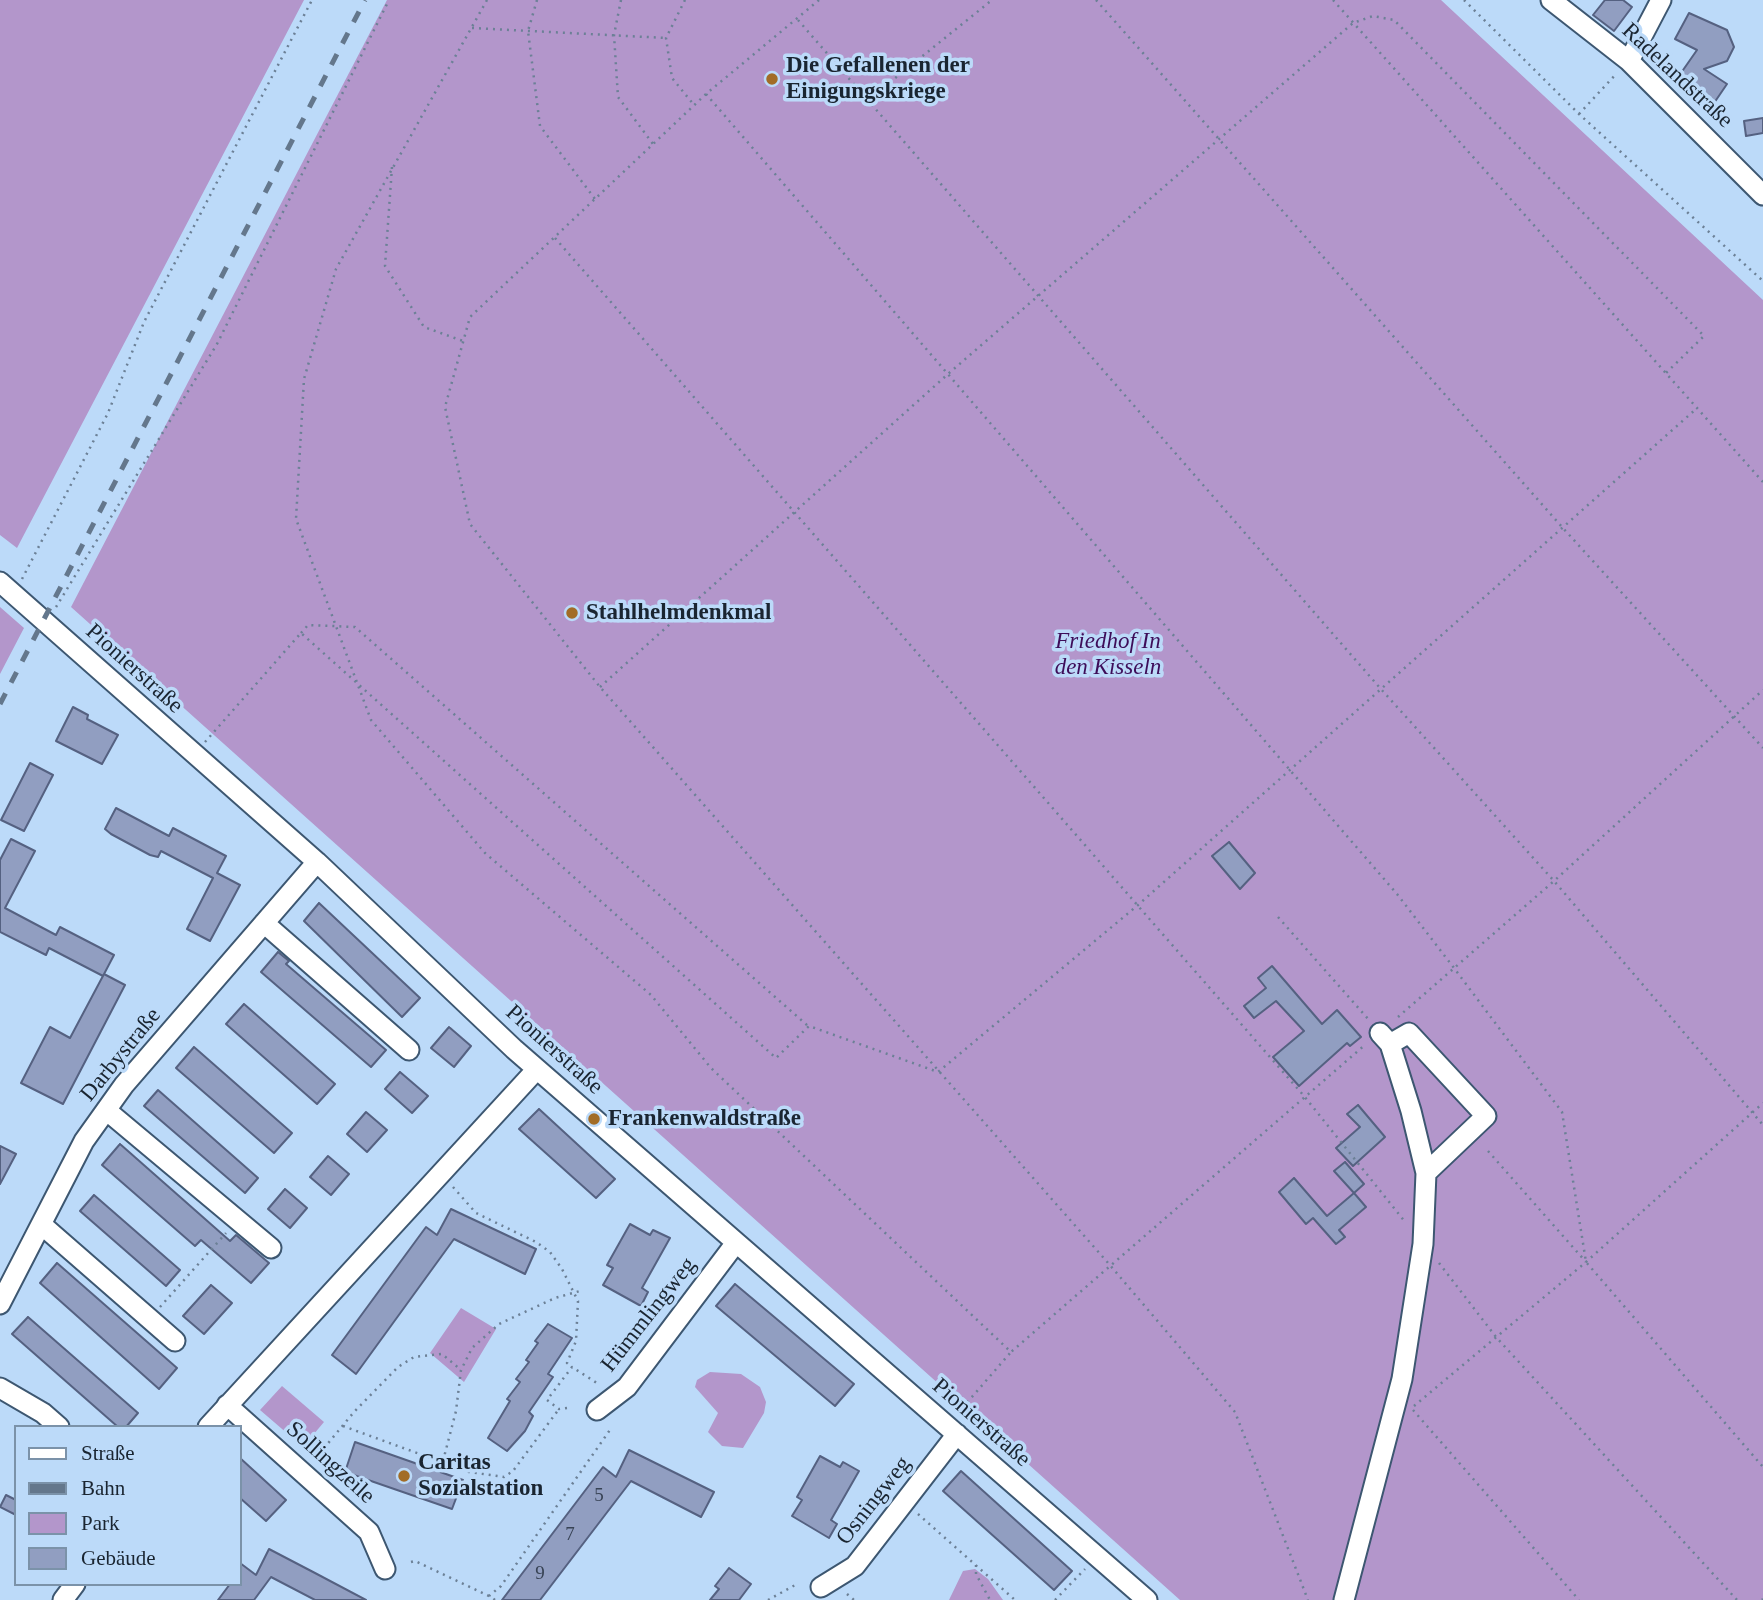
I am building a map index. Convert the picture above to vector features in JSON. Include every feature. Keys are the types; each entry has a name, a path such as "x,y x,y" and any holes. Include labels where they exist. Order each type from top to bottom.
{"street":[{"name":"Radelandstraße","path":"1551,0 1629,61 1763,195"},
{"path":"1629,61 1661,0"},
{"name":"Pionierstraße","path":"4,586 317,862 537,1069 1147,1600"},
{"name":"Darbystraße","path":"0,1304 84,1141 106,1110 124,1085 317,862"},
{"path":"264,923 409,1050"},
{"path":"1344,1600 1402,1379 1423,1244 1426,1173 1411,1111 1385,1038 1412,1034 1486,1116 1426,1173"},
{"path":"210,1425 537,1069"},
{"path":"106,1110 271,1248"},
{"path":"42,1226 175,1341"},
{"name":"Hümmlingweg","path":"597,1410 627,1387 735,1244"},
{"path":"0,1388 43,1413 57,1425"},
{"name":"Sollingzeile","path":"227,1405 369,1532 385,1569"},
{"name":"Osningweg","path":"821,1587 855,1566 952,1430"}],"path":[{"path":"4,586 24,577 108,413 144,322 312,0"},
{"path":"47,624 68,584 82,566 217,344 389,0"},
{"path":"487,0 336,269 304,379 296,519 355,682 371,720 485,853 651,995 711,1068 1011,1352"},
{"path":"537,0 528,31 540,126 595,200"},
{"path":"621,0 614,35 618,97 653,144"},
{"path":"685,0 666,38 672,78 694,105"},
{"path":"819,0 706,94 470,317 445,407 470,524 600,687 1109,1264 1235,1412 1308,1600"},
{"path":"868,100 992,0"},
{"path":"1096,0 1562,527 1763,748"},
{"path":"1333,0 1763,482"},
{"path":"1464,0 1579,114 1763,281"},
{"path":"600,687 948,374 1353,23 1373,16 1394,20 1704,336 1665,374"},
{"path":"797,20 1380,688 1554,881 1763,1125"},
{"path":"472,28 666,38"},
{"path":"1579,114 1629,61"},
{"path":"706,94 1397,894 1454,968 1562,1112 1586,1262"},
{"path":"393,164 385,266 424,327 463,341"},
{"path":"555,238 1304,1096 1496,1337 1737,1600"},
{"path":"938,1072 1138,905 1287,769 1696,409"},
{"path":"194,754 308,625 355,627 809,1026 938,1072"},
{"path":"301,634 776,1058 809,1026"},
{"path":"952,1430 1011,1352 1304,1096 1385,1038 1454,968 1554,881 1763,690"},
{"path":"1279,917 1385,1038"},
{"path":"1579,1600 1411,1408 1586,1262 1763,1103"},
{"path":"1489,1151 1763,1467"},
{"path":"449,1182 476,1213 522,1233 550,1252 575,1292 579,1313 576,1341 567,1363 600,1385"},
{"path":"149,1319 237,1220"},
{"path":"443,1462 456,1411 461,1370 472,1348 499,1324 555,1298 580,1291"},
{"path":"311,1465 398,1367 414,1357 442,1354 461,1370"},
{"path":"567,1408 559,1409 547,1400 572,1367"},
{"path":"343,1426 469,1472 504,1477 513,1471 559,1409"},
{"path":"486,1600 501,1586 612,1427"},
{"path":"914,1510 1015,1600"},
{"path":"411,1562 415,1561 495,1600"},
{"path":"976,1565 976,1574 990,1600"},
{"path":"1055,1600 1087,1566"},
{"path":"768,1600 797,1584"},
{"path":"847,1594 854,1600"}],"green space":[{"path":"0,0 304,0 17,548 0,535"},
{"name":"Friedhof In den Kisseln","path":"387,0 1441,0 1763,300 1763,1600 1180,1600 71,607"},
{"path":"0,607 24,628 0,674"},
{"path":"461,1308 496,1329 464,1382 430,1353"},
{"path":"710,1372 741,1374 760,1387 766,1402 764,1413 743,1448 722,1446 708,1432 718,1413 695,1387 697,1380"},
{"path":"282,1386 324,1422 303,1447 260,1410"},
{"path":"975,1569 988,1579 1003,1600 949,1600 963,1571"}],"building":[{"path":"1605,0 1623,0 1632,7 1614,31 1593,15"},
{"path":"1689,13 1727,30 1734,47 1727,61 1704,69 1727,84 1710,109 1674,83 1697,50 1675,39"},
{"path":"1763,118 1763,133 1746,136 1744,121"},
{"path":"73,707 88,715 87,719 118,735 102,764 56,741"},
{"path":"30,763 53,775 24,831 1,820"},
{"path":"116,808 169,836 173,828 226,856 217,873 240,885 210,941 187,929 213,878 161,851 158,857 150,855 111,834 105,829"},
{"path":"11,839 35,851 5,908 56,935 60,927 114,955 103,976 49,948 46,955 0,932 0,860"},
{"path":"1229,842 1255,873 1240,889 1212,856"},
{"path":"319,903 420,998 402,1017 304,921"},
{"path":"278,952 289,961 286,964 386,1050 371,1067 261,972"},
{"path":"1272,966 1322,1024 1337,1010 1361,1037 1350,1046 1347,1043 1299,1086 1273,1057 1304,1031 1276,1001 1254,1018 1244,1006 1266,988 1258,978"},
{"path":"104,974 125,985 63,1104 21,1083 50,1027 70,1038"},
{"path":"244,1004 335,1084 317,1104 226,1024"},
{"path":"449,1027 471,1046 454,1067 431,1048"},
{"path":"194,1047 292,1133 274,1153 176,1068"},
{"path":"400,1072 428,1096 412,1113 385,1089"},
{"path":"158,1090 258,1178 245,1193 144,1106"},
{"path":"1358,1105 1385,1137 1353,1166 1336,1148 1360,1127 1347,1114"},
{"path":"539,1109 615,1179 596,1198 519,1129"},
{"path":"366,1112 387,1130 367,1152 347,1134"},
{"path":"120,1144 230,1241 236,1235 269,1263 251,1283 201,1240 195,1246 102,1165"},
{"path":"0,1146 16,1154 0,1184"},
{"path":"328,1156 349,1174 331,1195 310,1177"},
{"path":"1345,1162 1364,1184 1354,1193 1334,1171"},
{"path":"1294,1178 1327,1216 1354,1193 1366,1207 1339,1230 1345,1237 1336,1244 1313,1218 1306,1224 1279,1192"},
{"path":"285,1189 307,1208 290,1228 268,1209"},
{"path":"94,1195 180,1270 166,1286 80,1211"},
{"path":"451,1209 536,1249 525,1274 454,1239 356,1374 332,1355 426,1227 437,1235"},
{"path":"630,1224 650,1235 653,1230 670,1238 642,1288 648,1292 641,1306 603,1285 613,1268 607,1265"},
{"path":"57,1263 177,1368 159,1389 40,1283"},
{"path":"735,1284 854,1384 835,1406 716,1306"},
{"path":"211,1285 232,1303 204,1334 183,1316"},
{"path":"28,1317 138,1413 128,1425 116,1425 12,1334"},
{"path":"548,1324 572,1338 548,1374 553,1377 529,1412 533,1416 525,1431 507,1451 488,1438 510,1401 507,1399 520,1382 516,1379 529,1362 526,1360 538,1343 535,1341"},
{"name":"Caritas Sozialstation","path":"355,1442 463,1480 452,1509 345,1472"},
{"path":"629,1450 714,1492 701,1517 631,1481 540,1600 502,1600 603,1467 616,1477"},
{"path":"820,1456 840,1467 843,1462 859,1471 831,1520 837,1524 829,1538 792,1516 802,1500 797,1497"},
{"path":"242,1460 286,1500 266,1521 242,1500"},
{"path":"961,1471 1072,1571 1054,1590 943,1491"},
{"path":"6,1495 14,1499 14,1514 0,1507"},
{"path":"269,1549 366,1600 315,1600 271,1577 254,1600 218,1600 228,1586 242,1586 242,1564 256,1575"},
{"path":"729,1568 751,1584 739,1600 710,1600 719,1589 715,1586"}],"railway":[{"path":"0,704 365,0"}],"place":[{"name":"Die Gefallenen der Einigungskriege","path":"772,79"},
{"name":"Stahlhelmdenkmal","path":"572,613"},
{"name":"Frankenwaldstraße","path":"594,1119"},
{"name":"Caritas Sozialstation","path":"404,1476"}]}
